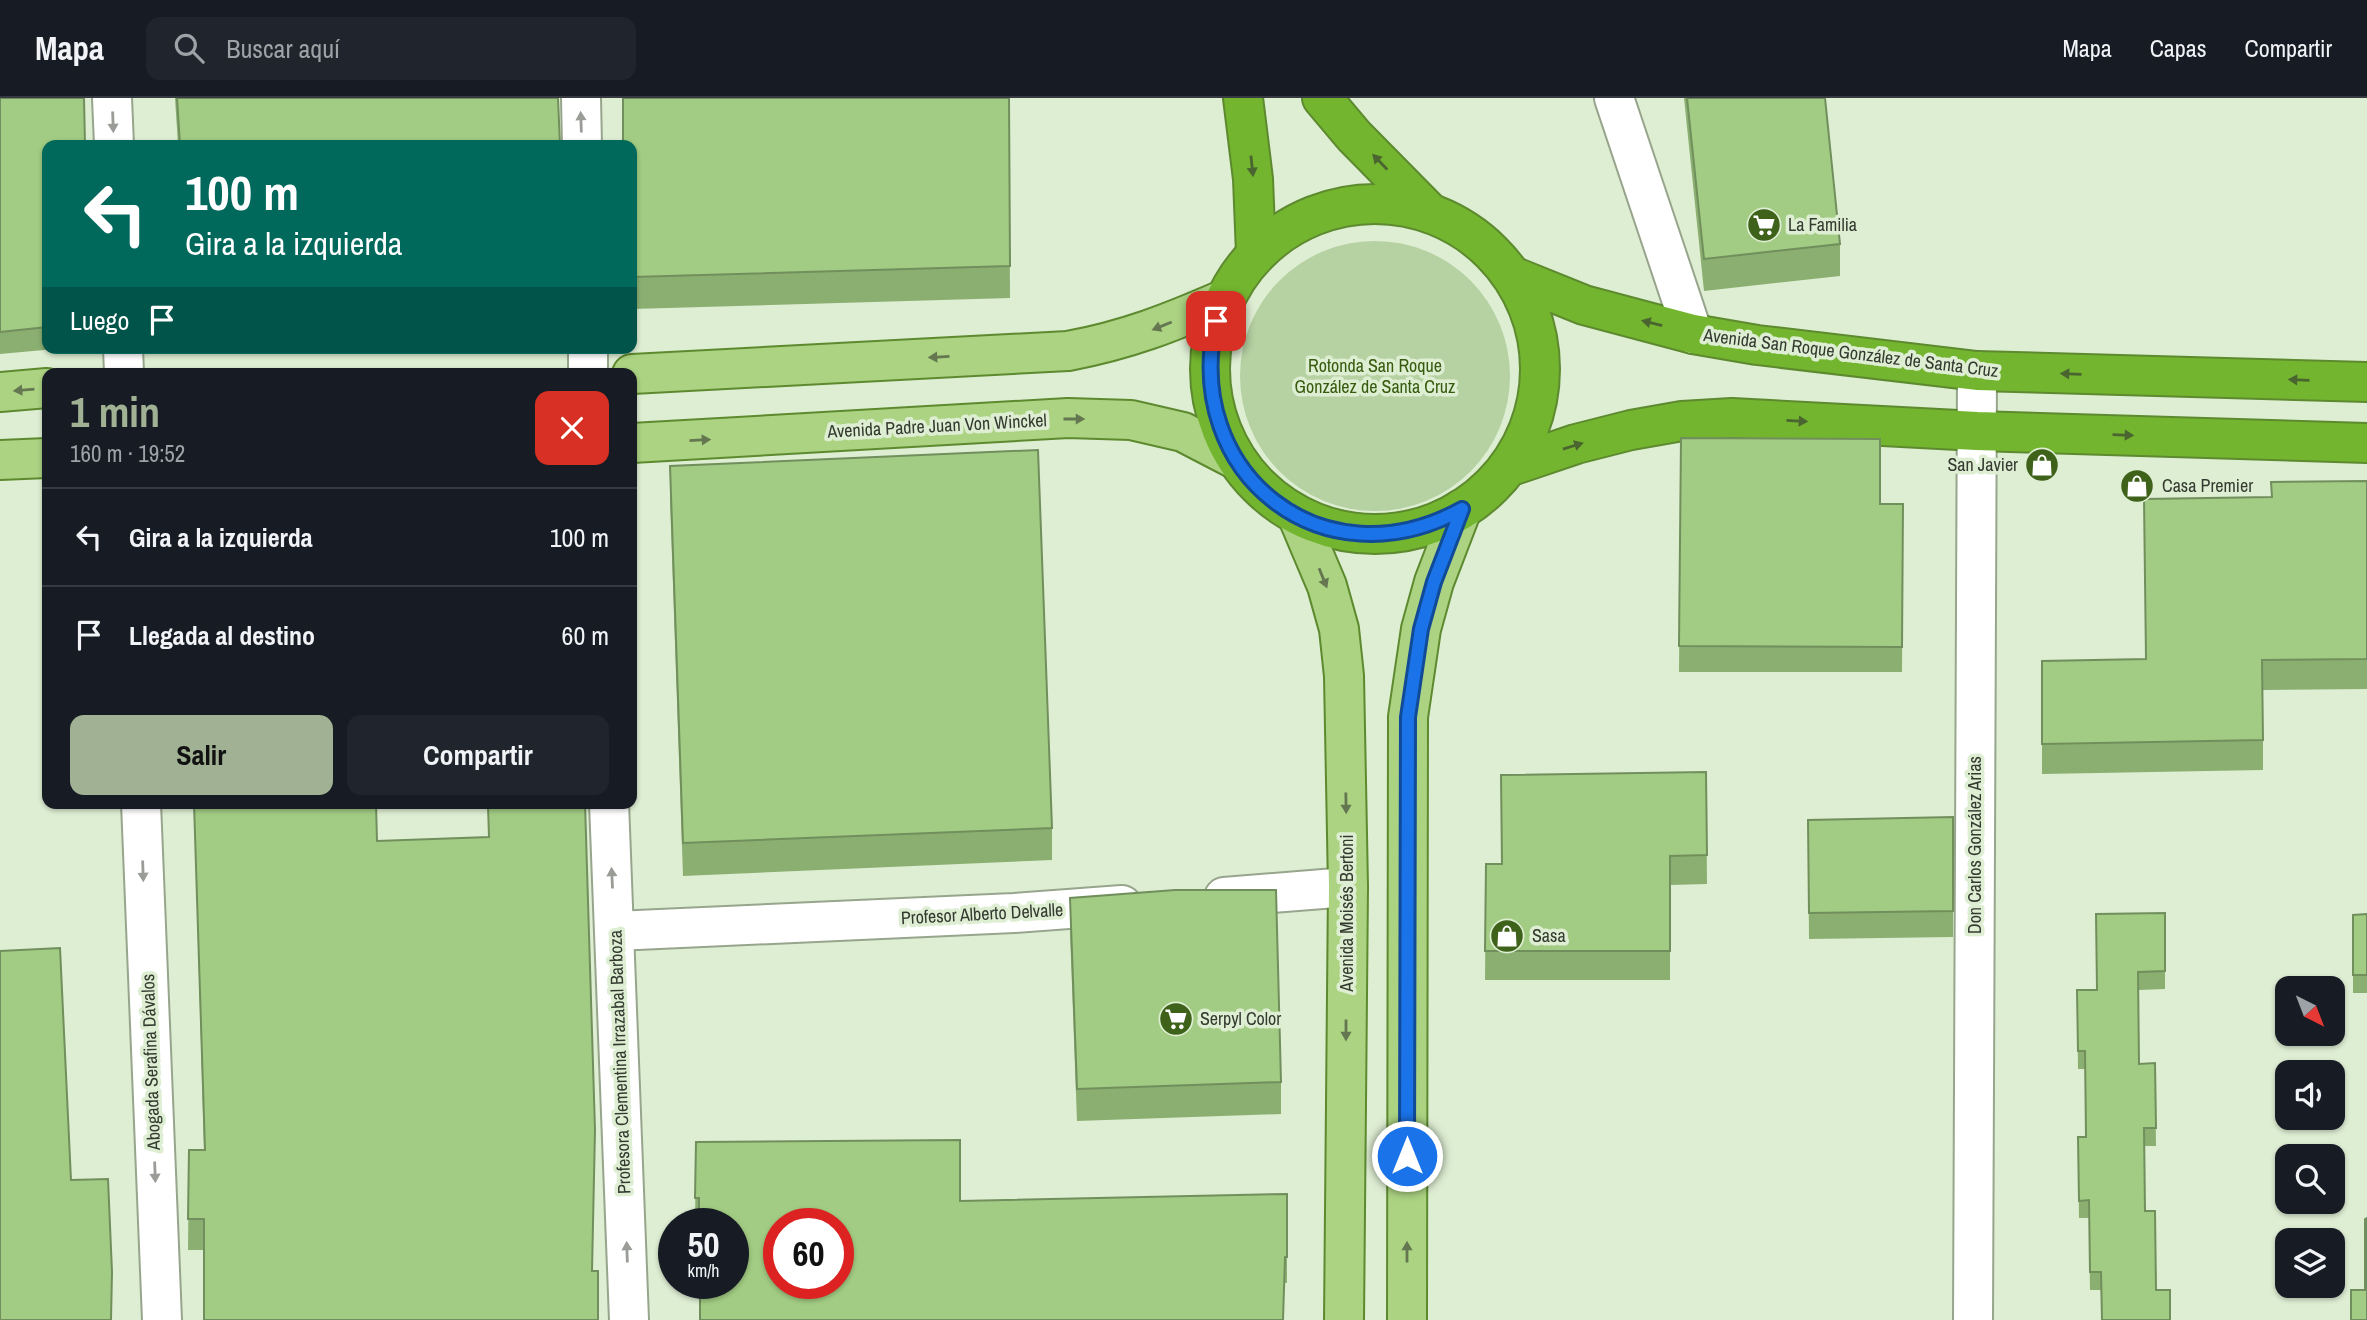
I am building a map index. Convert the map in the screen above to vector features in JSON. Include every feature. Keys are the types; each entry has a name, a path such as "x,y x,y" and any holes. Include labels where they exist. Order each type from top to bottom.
{"highway":[{"path":"1242,98 1253,179 1256,254"},
{"path":"1322,98 1354,136 1428,211"},
{"path":"1389,204 1428,211 1453,222 1476,237 1496,255 1524,295 1538,338 1540,383 1530,427 1508,467 1479,497 1462,509 1423,527 1380,535 1337,530 1297,515 1273,500 1252,481 1236,459 1215,416 1211,392 1211,344 1216,321 1225,299 1244,268 1256,254 1298,222 1349,205 1389,204"},
{"name":"Avenida San Roque González de Santa Cruz","path":"1513,276 1584,305 1693,334 1757,345 1978,371 2367,382"},
{"path":"1508,467 1631,430 1682,421 1732,418 1977,430 2367,443"}],"main road":[{"path":"637,374 1068,351 1113,342 1155,329 1225,299"},
{"path":"0,392 42,388"},
{"name":"Avenida Padre Juan Von Winckel","path":"637,443 1068,418 1131,420 1183,432 1236,459"},
{"path":"0,460 42,458"},
{"path":"1407,1320 1408,717 1421,629 1434,582 1462,509"},
{"name":"Avenida Moisés Bertoni","path":"1297,515 1327,586 1339,629 1344,676 1348,887 1344,1320"}],"street":[{"path":"112,98 114,140"},
{"path":"581,98 582,140"},
{"path":"1614,98 1693,334"},
{"name":"Don Carlos González Arias","path":"1973,1320 1978,371"},
{"name":"Abogada Serafina Dávalos","path":"141,809 162,1320"},
{"name":"Profesora Clementina Irrazabal Barboza","path":"609,809 629,1320"},
{"path":"1194,900 1348,887"},
{"name":"Profesor Alberto Delvalle","path":"615,931 1014,913 1154,903"}],"green space":[{"name":"Rotonda San Roque González de Santa Cruz","path":"1375,241 1401,244 1427,252 1450,264 1470,281 1487,301 1499,324 1507,350 1510,376 1507,402 1499,428 1487,451 1470,471 1450,488 1427,500 1401,508 1375,511 1349,508 1323,500 1300,488 1280,471 1263,451 1251,428 1243,402 1240,376 1243,350 1251,324 1263,301 1280,281 1300,264 1323,252 1349,244"}],"building":[{"path":"0,98 84,98 85,140 42,140 42,328 0,332"},
{"path":"177,98 558,98 560,140 180,140"},
{"path":"623,98 1009,98 1010,266 637,277 637,140 623,140"},
{"path":"1687,98 1825,98 1840,244 1704,259"},
{"path":"1681,438 1880,439 1880,504 1903,504 1902,647 1679,646"},
{"path":"1038,450 1052,828 683,843 670,466"},
{"path":"2367,481 2367,659 2262,660 2263,740 2042,744 2042,661 2146,659 2144,499 2272,497 2271,482"},
{"path":"1706,772 1707,855 1670,856 1670,951 1485,951 1486,864 1502,864 1501,775"},
{"path":"194,809 376,809 377,841 489,837 488,809 585,809 595,1130 592,1271 598,1271 598,1320 204,1320 204,1219 188,1219 189,1150 205,1150"},
{"path":"1953,817 1953,911 1809,913 1808,820"},
{"name":"Serpyl Color","path":"1175,890 1276,890 1281,1082 1077,1089 1070,898"},
{"path":"2165,913 2165,971 2138,972 2139,1064 2155,1063 2156,1128 2144,1128 2145,1211 2155,1211 2156,1290 2170,1290 2170,1320 2102,1320 2101,1272 2090,1272 2089,1200 2079,1201 2078,1137 2086,1137 2085,1051 2078,1051 2077,990 2097,990 2096,914"},
{"path":"2367,914 2367,975 2353,975 2353,915"},
{"path":"60,948 71,1180 108,1179 111,1320 0,1320 0,951"},
{"path":"960,1140 960,1201 1287,1194 1283,1320 700,1320 700,1299 749,1299 749,1208 699,1208 699,1198 695,1198 696,1142"},
{"path":"2367,1218 2367,1320 2351,1320 2351,1290 2365,1290"}],"place":[{"name":"La Familia","path":"1764,225"},
{"name":"San Javier","path":"2042,465"},
{"name":"Casa Premier","path":"2137,486"},
{"name":"Sasa","path":"1507,936"},
{"name":"Serpyl Color","path":"1176,1019"}],"route":[{"path":"1216,321 1211,344 1210,369 1215,416 1236,459 1252,481 1273,500 1316,524 1358,534 1380,535 1423,527 1462,509 1434,582 1421,629 1408,717 1407,1156"}]}
